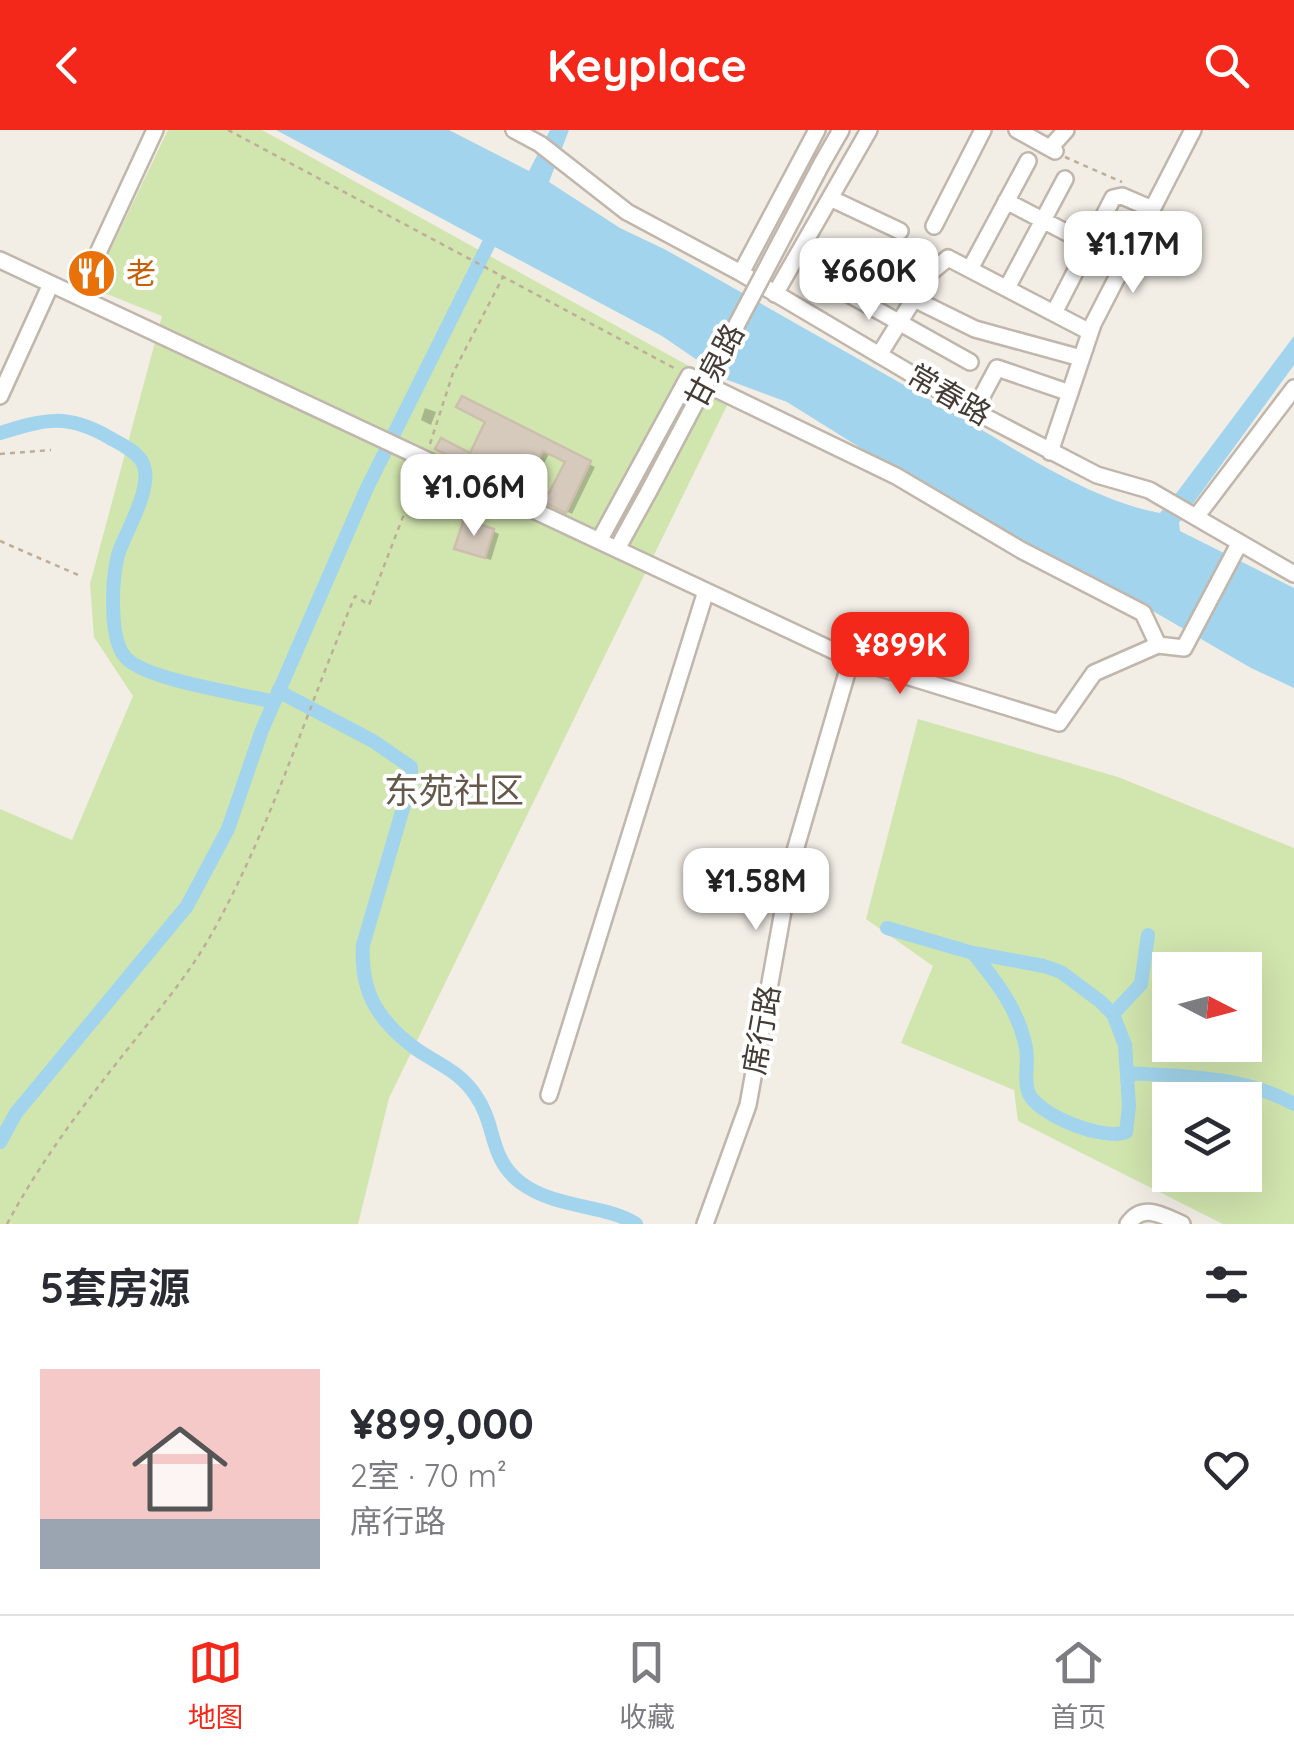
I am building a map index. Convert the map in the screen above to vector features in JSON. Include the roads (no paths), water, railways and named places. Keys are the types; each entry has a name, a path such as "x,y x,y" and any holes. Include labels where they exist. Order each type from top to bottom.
{"street":[{"path":"78,296 155,130"},
{"name":"常春路","path":"514,130 540,144 627,212 974,411 1097,475 1149,490 1294,574"},
{"path":"741,274 816,130"},
{"name":"甘泉路","path":"617,549 841,130"},
{"path":"775,294 868,130"},
{"path":"934,226 983,130"},
{"path":"1017,130 1052,150 1066,130"},
{"path":"1050,452 1090,332 1193,130"},
{"path":"970,269 1028,162"},
{"path":"1007,288 1065,179"},
{"path":"1054,313 1114,198 1122,196 1152,209"},
{"path":"830,198 900,231"},
{"path":"1006,201 1125,262"},
{"path":"879,355 940,262 948,258 1090,332"},
{"path":"0,260 851,659 1059,723 1094,674 1158,645 1184,648 1239,544"},
{"path":"0,396 51,284"},
{"path":"845,292 970,362"},
{"path":"914,299 975,329 1081,358"},
{"path":"974,411 997,368 1070,392"},
{"path":"599,540 690,376 896,476 1022,550 1143,613 1158,645"},
{"path":"1193,516 1294,388"},
{"path":"549,1095 706,591"},
{"name":"席行路","path":"705,1224 748,1105 792,862 851,659"},
{"path":"1128,1224 1142,1212 1150,1211 1182,1224"}],"water":[{"path":"276,130 449,130 529,171 550,130 569,130 549,182 620,228 666,250 1057,473 1108,498 1160,513 1294,336 1294,365 1179,523 1180,531 1294,588 1294,688 1251,668 1139,603 1035,557 787,402 725,379 662,336"}],"waterway":[{"path":"0,1142 16,1113 187,906 228,829 262,730 367,488 495,231"},
{"path":"0,433 31,424 68,422 95,430 138,456 145,470 143,494 118,555 114,579 114,625 121,650 127,659 155,674 274,702"},
{"path":"278,691 373,741 411,767 411,781 363,945 368,991 382,1016 416,1049 470,1088 483,1107 503,1163 521,1183 549,1198 610,1213 636,1224"},
{"path":"887,928 973,953 1044,966 1061,972 1101,1002 1113,1014 1125,1045 1129,1106 1126,1132 1103,1133 1073,1125 1035,1102 1027,1089 1026,1048 1018,1022 973,953"},
{"path":"1113,1014 1141,984 1148,935"},
{"path":"1127,1073 1234,1083 1294,1104"}],"place":[{"name":"老","path":"91,274"}],"district":[{"name":"东苑社区","path":"454,791"}]}
